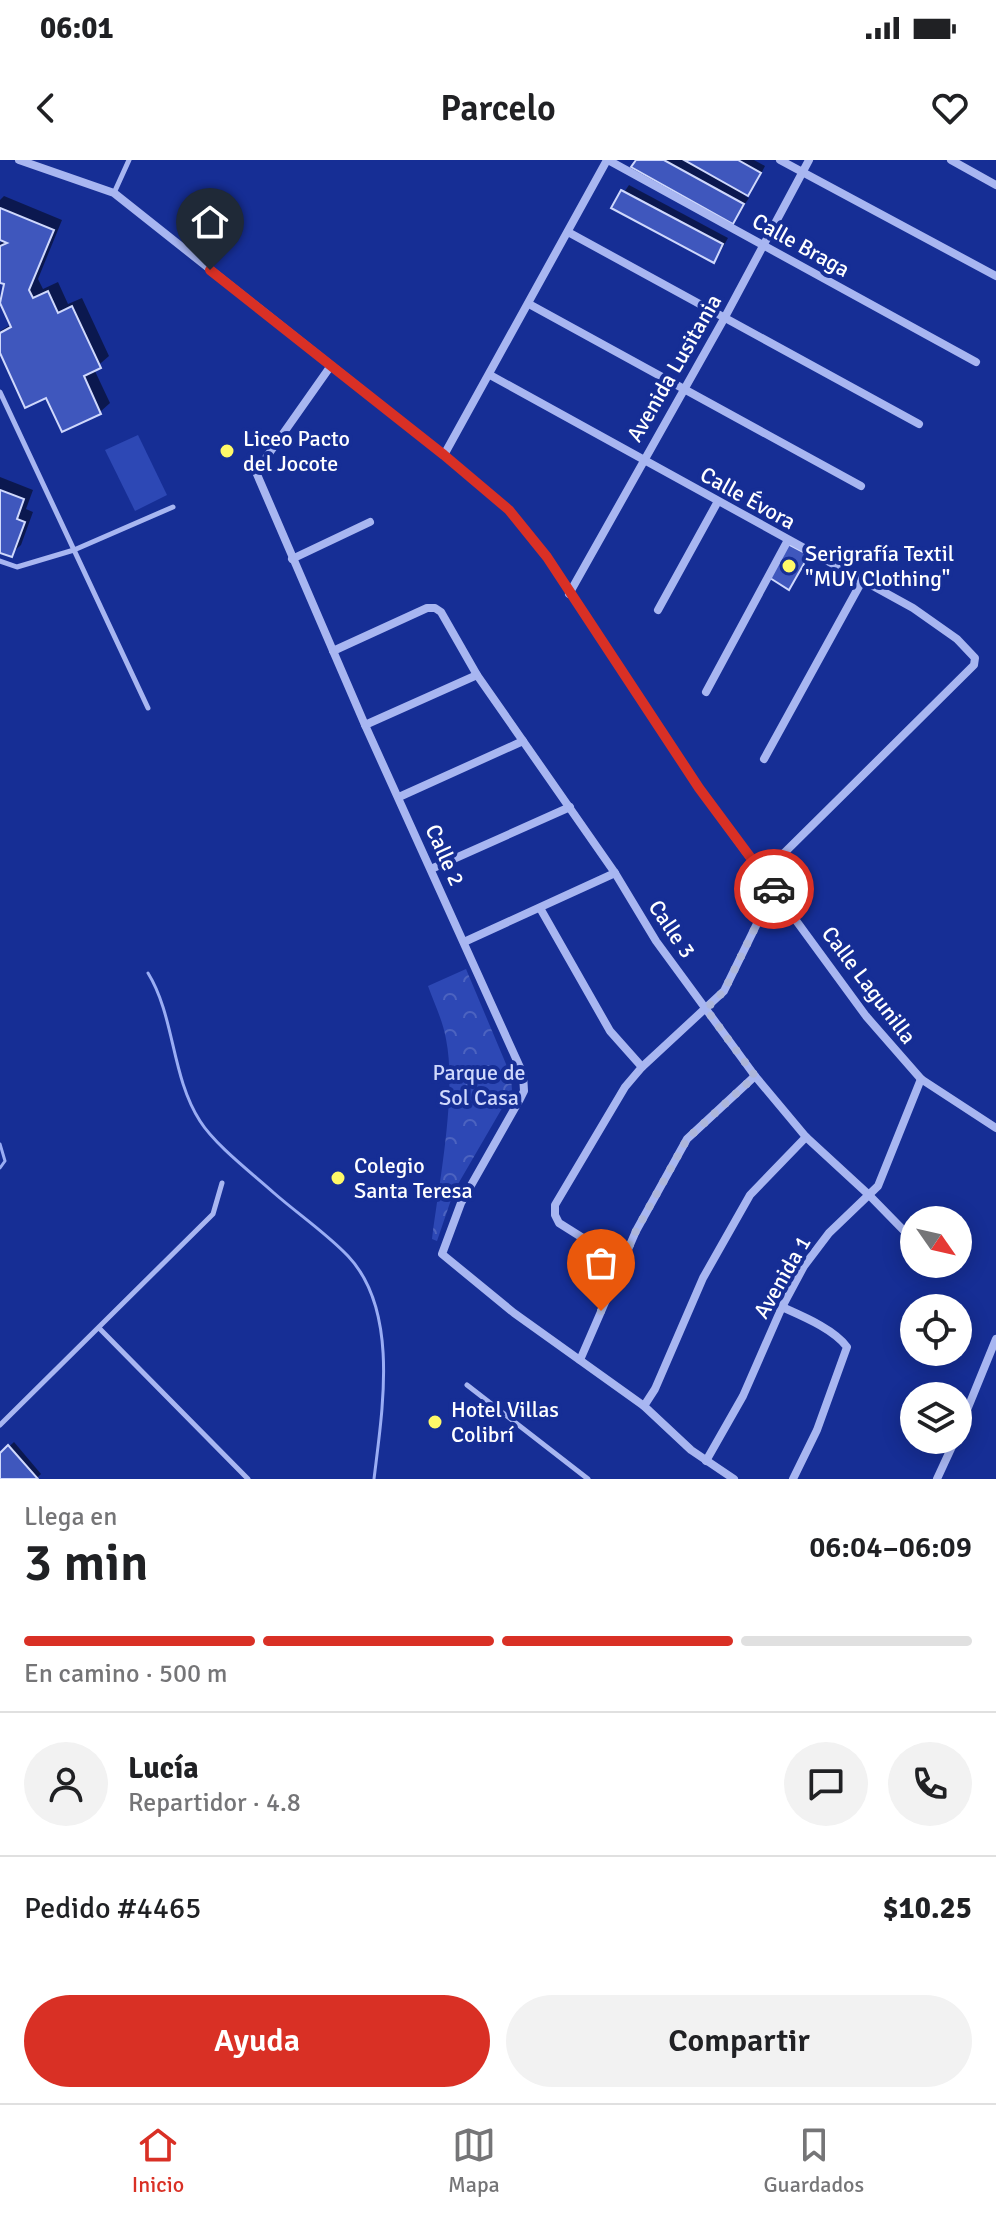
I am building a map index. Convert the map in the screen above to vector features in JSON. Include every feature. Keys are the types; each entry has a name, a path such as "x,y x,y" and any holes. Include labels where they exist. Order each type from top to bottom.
{"street":[{"name":"Calle Lagunilla","path":"19,160 114,193 509,510 547,557 699,788 866,1016 921,1079 996,1128"},
{"path":"444,455 608,160"},
{"name":"Calle Braga","path":"608,160 976,362"},
{"path":"780,160 996,276"},
{"name":"Avenida Lusitania","path":"569,594 765,245 809,160"},
{"path":"951,160 996,185"},
{"path":"568,232 919,424"},
{"path":"529,304 861,486"},
{"name":"Calle 2","path":"330,367 256,472 365,725 523,1074 524,1091 461,1203 442,1254 514,1313 580,1360"},
{"name":"Calle Évora","path":"490,375 936,623 975,658 974,665 763,874"},
{"path":"658,610 717,503"},
{"path":"292,559 370,522"},
{"path":"706,692 788,540"},
{"path":"764,759 862,581"},
{"name":"Calle 3","path":"333,651 427,608 441,612 477,675 615,873 656,941 755,1076 806,1137 900,1227"},
{"path":"365,725 477,675"},
{"path":"399,797 523,741"},
{"path":"431,869 570,807"},
{"path":"464,942 615,873"},
{"path":"621,1262 559,1223 555,1205 625,1087 642,1067 724,991 774,889"},
{"path":"540,908 610,1031 642,1067"},
{"path":"734,1479 706,1461 644,1406 580,1360 621,1262 687,1139 755,1076"},
{"name":"Avenida 1","path":"706,1461 743,1396 782,1307 815,1249 878,1186 921,1079"},
{"path":"644,1406 655,1389 703,1278 750,1195 806,1137"},
{"path":"782,1307 844,1342 847,1352 817,1430 793,1479"},
{"path":"972,1398 996,1339"},
{"path":"937,1479 949,1454"}],"lane":[{"path":"114,193 129,160"},
{"path":"0,392 148,708"},
{"path":"0,561 17,567 74,550 173,507"},
{"path":"0,1425 213,1214 222,1183"},
{"path":"99,1328 248,1479"},
{"path":"467,1385 588,1479"}],"green space":[{"path":"138,435 167,495 135,511 105,450"},
{"name":"Parque de Sol Casa","path":"466,969 511,1076 512,1091 454,1191 437,1241 432,1239 446,1138 449,1061 443,1026 428,986"}],"building":[{"path":"636,160 664,160 744,204 733,224 631,167"},
{"path":"684,160 738,160 761,173 748,196"},
{"path":"621,190 723,244 714,263 611,208"},
{"path":"0,208 54,230 29,290 33,298 48,291 58,313 72,306 101,368 84,376 101,414 62,432 46,398 25,408 0,353 0,333 11,327 0,303 4,284 0,283 0,246 7,243 0,240"},
{"path":"0,490 24,499 17,519 25,522 12,557 0,553"},
{"name":"Serigrafía Textil \"MUY Clothing\"","path":"788,544 809,555 789,590 770,578"},
{"path":"8,1445 38,1479 0,1479 0,1453"}],"waterway":[{"path":"148,973 163,1008 183,1085 200,1121 235,1159 348,1256 364,1279 375,1305 384,1363 374,1479"},
{"path":"0,1144 5,1161 0,1168"}],"way so far":[{"path":"601,1311 636,1231 687,1139 755,1076 706,1009 724,991 774,889"}],"place":[{"name":"Liceo Pacto del Jocote","path":"227,451"},
{"name":"Serigrafía Textil \"MUY Clothing\"","path":"789,566"},
{"name":"Colegio Santa Teresa","path":"338,1178"},
{"name":"Hotel Villas Colibrí","path":"435,1422"}],"route":[{"path":"210,270 509,510 547,557 699,788 774,889"}]}
